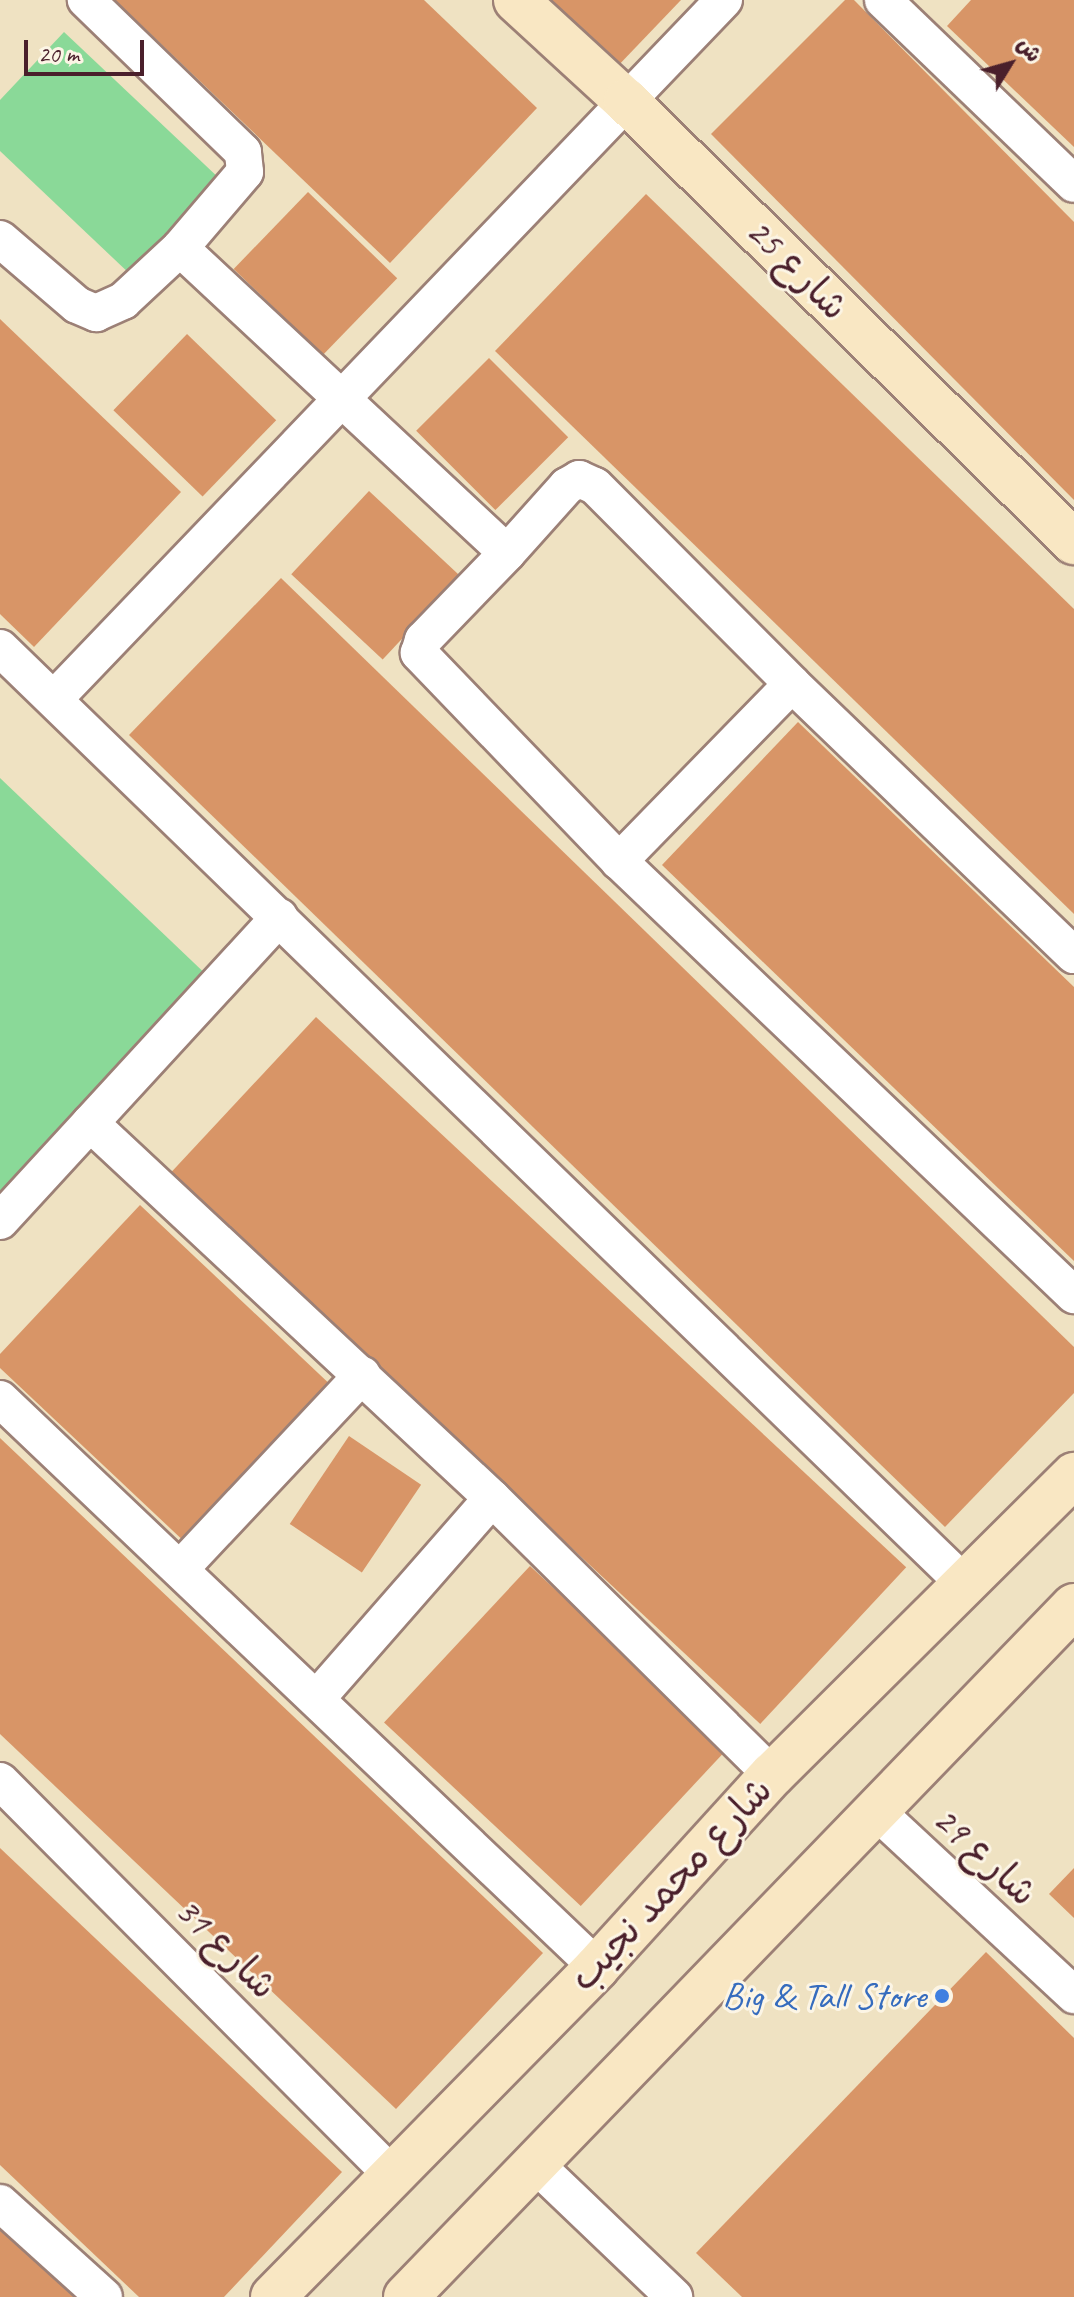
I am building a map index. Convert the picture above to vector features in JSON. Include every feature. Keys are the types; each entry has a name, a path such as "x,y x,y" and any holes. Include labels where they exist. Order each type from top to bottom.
{"main road":[{"name":"شارع 25","path":"516,0 626,101 1074,542"},
{"name":"شارع محمد نجيب","path":"273,2297 597,1967 772,1775 1074,1475"},
{"path":"406,2297 1074,1606"}],"street":[{"path":"0,239 77,305 96,313 123,301 180,248 234,191 245,172 243,152 86,0"},
{"path":"55,698 724,0"},
{"path":"883,0 1074,184"},
{"path":"180,248 343,395 507,553"},
{"path":"1074,955 792,684 595,486 579,479 567,486 423,640 419,653 619,861 1074,1295"},
{"path":"0,648 55,698 966,1585"},
{"path":"619,861 792,684"},
{"path":"0,1221 280,917"},
{"path":"90,1123 492,1498 772,1775"},
{"path":"181,1568 362,1375"},
{"path":"0,1399 318,1697 597,1967"},
{"path":"318,1697 492,1498"},
{"name":"شارع 31","path":"0,1781 392,2175"},
{"name":"شارع 29","path":"875,1810 1074,1995"},
{"path":"534,2163 674,2297"},
{"path":"0,2203 104,2297"}],"green space":[{"path":"64,32 221,180 132,276 0,151 0,100"},
{"path":"0,778 214,982 0,1202"}],"building":[{"path":"115,0 424,0 537,108 390,263"},
{"path":"542,0 681,0 614,70"},
{"path":"845,0 854,0 1074,222 1074,500 711,134"},
{"path":"971,0 1074,0 1074,147 947,26"},
{"path":"308,192 397,278 323,355 234,269"},
{"path":"646,194 1074,609 1074,914 495,351"},
{"path":"0,319 181,492 34,647 0,614"},
{"path":"187,334 276,420 203,496 113,410"},
{"path":"489,358 568,437 495,510 416,431"},
{"path":"369,491 460,576 383,660 291,574"},
{"path":"281,578 1074,1347 1074,1393 945,1527 129,735"},
{"path":"798,722 1074,987 1074,1261 662,865"},
{"path":"316,1017 906,1567 760,1724 170,1174"},
{"path":"140,1205 336,1390 189,1546 0,1368 0,1354"},
{"path":"349,1436 421,1485 362,1573 290,1524"},
{"path":"0,1438 543,1953 396,2109 0,1734"},
{"path":"530,1566 727,1749 581,1906 384,1723"},
{"path":"0,1848 342,2172 224,2297 139,2297 0,2165"},
{"path":"1074,1868 1074,1918 1049,1894"},
{"path":"986,1952 1074,2038 1074,2297 742,2297 696,2253"},
{"path":"0,2225 75,2297 0,2297"}],"place":[{"name":"Big & Tall Store","path":"942,1996"}]}
